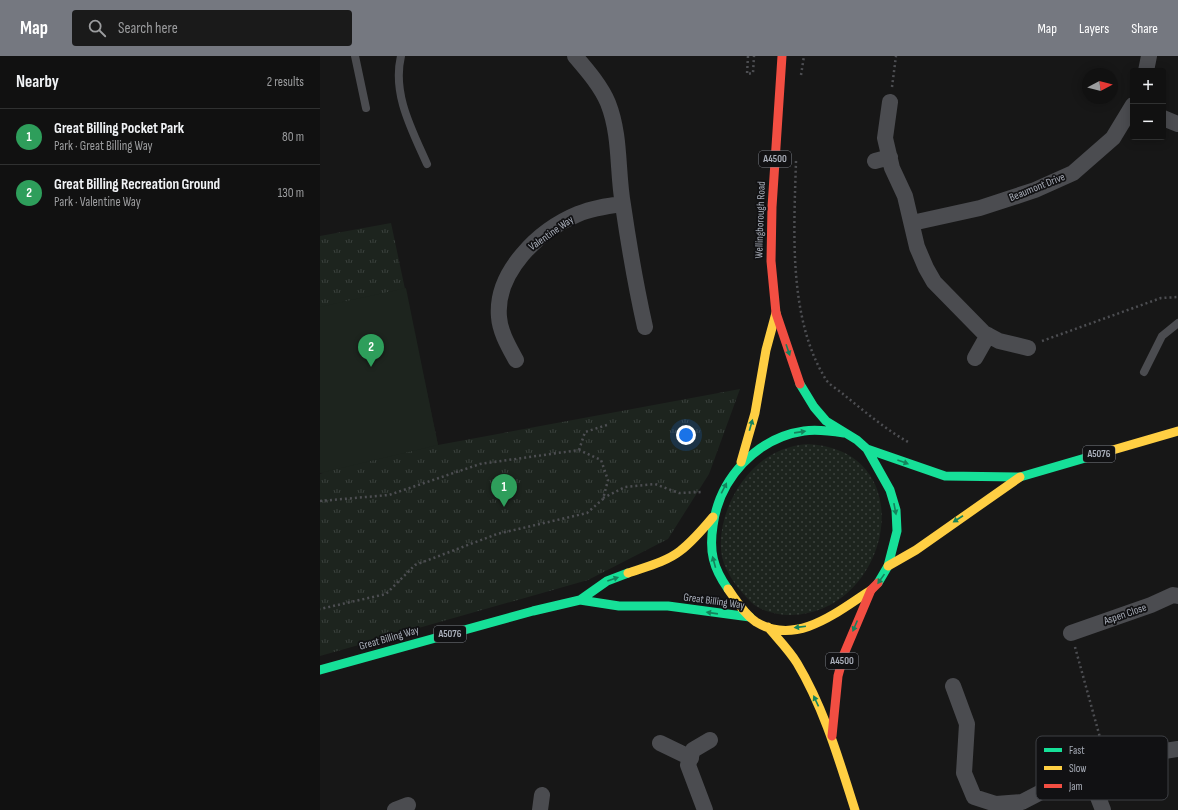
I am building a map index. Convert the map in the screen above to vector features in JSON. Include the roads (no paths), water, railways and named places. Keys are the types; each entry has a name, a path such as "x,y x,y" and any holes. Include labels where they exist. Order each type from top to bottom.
{"main road":[{"name":"Wellingborough Road","path":"782,56 772,207 771,261 776,313 800,384 814,407 826,421 857,440 867,449"},
{"name":"Wellingborough Road","path":"741,462 755,413 766,350 776,313"},
{"path":"845,433 815,430 794,433 772,442 741,462 721,491 713,517 711,548 713,561 718,575 750,618 768,627 791,628 810,626 833,615 871,590 881,580 888,566 897,531 896,510 890,490 867,449"},
{"name":"A5076","path":"867,449 945,476 1020,477 1178,431"},
{"name":"A5076","path":"888,566 916,550 956,520 992,499 1020,477"},
{"name":"Great Billing Way","path":"320,670 533,611 580,600 607,581 652,565 679,552 697,536 713,517"},
{"name":"A4500","path":"832,736 838,676 844,654 871,590"},
{"name":"Great Billing Way","path":"580,600 618,606 668,606 750,618"},
{"name":"A4500","path":"768,627 796,661 832,736 854,810"}],"street":[{"path":"575,56 592,76 607,102 615,126 622,204 645,327"},
{"path":"1147,68 1149,56"},
{"path":"890,102 882,159 892,168 905,196 917,247 926,268 934,282 988,335 999,341 1028,348"},
{"name":"Beaumont Drive","path":"912,222 980,208 1035,190 1072,173 1113,138 1130,109"},
{"path":"1166,119 1178,124"},
{"name":"Valentine Way","path":"516,360 506,340 499,318 500,295 513,266 528,248 551,230 576,215 597,207 622,204"},
{"path":"976,358 988,335"},
{"name":"Aspen Close","path":"1071,633 1151,605 1173,595 1178,596"},
{"path":"953,686 967,724 964,773 974,798 996,804 1022,802 1036,795"},
{"path":"705,810 688,765 694,750 710,740"},
{"path":"660,743 691,758"},
{"path":"1168,751 1178,749"},
{"path":"1099,800 1103,810"}],"lane":[{"path":"355,56 366,108"},
{"path":"401,56 399,74 404,111 427,164"},
{"path":"1144,372 1162,336 1178,323"}],"place":[{"name":"Great Billing Recreation Ground","path":"371,367"},
{"name":"Great Billing Pocket Park","path":"504,507"}]}
